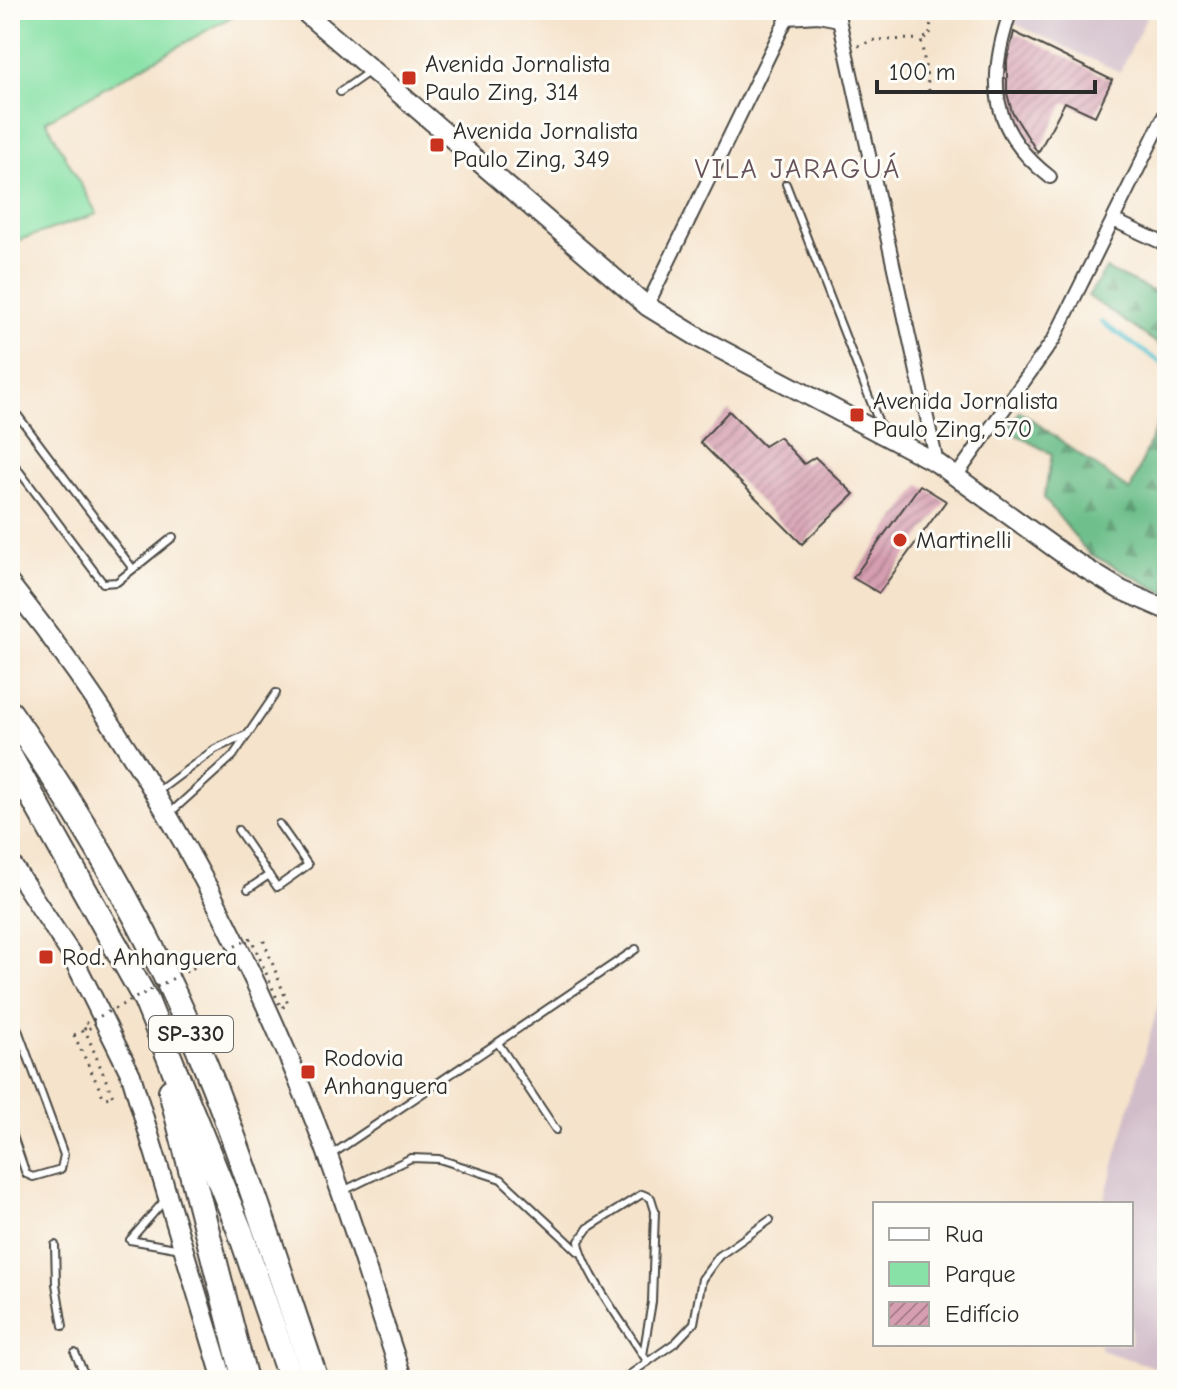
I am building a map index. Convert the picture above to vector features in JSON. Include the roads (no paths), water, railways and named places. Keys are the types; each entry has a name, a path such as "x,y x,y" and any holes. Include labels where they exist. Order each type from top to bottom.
{"highway":[{"name":"SP-330","path":"10,713 42,759 110,872 198,1049 224,1114 316,1380"},
{"name":"SP-330","path":"10,757 146,1000 235,1218 291,1380"},
{"path":"146,1000 245,1380"}],"main road":[{"path":"302,10 373,68 564,238 647,306 701,339 937,463 1070,559 1121,590 1167,610"},
{"path":"10,584 92,693 156,793 235,941 297,1076 328,1157 403,1380"},
{"path":"13,872 65,945 103,1014 131,1075 223,1380"}],"street":[{"path":"1011,10 999,45 996,94 1011,138 1025,158 1050,177"},
{"path":"647,306 789,14 838,15 937,463"},
{"path":"957,475 1054,339 1113,220 1163,129 1167,110"},
{"path":"1113,220 1167,245"}],"lane":[{"path":"340,92 373,68"},
{"path":"786,184 884,435"},
{"path":"10,405 133,569"},
{"path":"10,459 103,583 114,584 173,537"},
{"path":"169,814 233,756 276,693"},
{"path":"156,793 215,749 248,734"},
{"path":"238,830 277,887 308,865 279,824"},
{"path":"248,889 269,875"},
{"path":"328,1157 636,949"},
{"path":"10,1008 64,1155 61,1169 33,1177 26,1174 10,1127"},
{"path":"498,1043 556,1130"},
{"path":"340,1193 411,1158 439,1159 501,1179 579,1252 648,1362"},
{"path":"579,1252 579,1241 588,1228 642,1194 651,1198 655,1211 652,1302 643,1355"},
{"path":"169,1196 130,1240 184,1250"},
{"path":"622,1380 694,1323 702,1279 719,1256 770,1220"},
{"path":"55,1245 56,1284 63,1326"},
{"path":"75,1353 87,1380"}],"waterway":[{"path":"1101,322 1167,367"}],"place":[{"name":"Avenida Jornalista Paulo Zing, 314","path":"409,78"},
{"name":"Avenida Jornalista Paulo Zing, 349","path":"437,145"},
{"name":"Avenida Jornalista Paulo Zing, 570","path":"857,415"},
{"name":"Martinelli","path":"900,540"},
{"name":"Rod. Anhanguera","path":"46,957"},
{"name":"Rodovia Anhanguera","path":"308,1072"}],"district":[{"name":"VILA JARAGUÁ","path":"798,169"}]}
